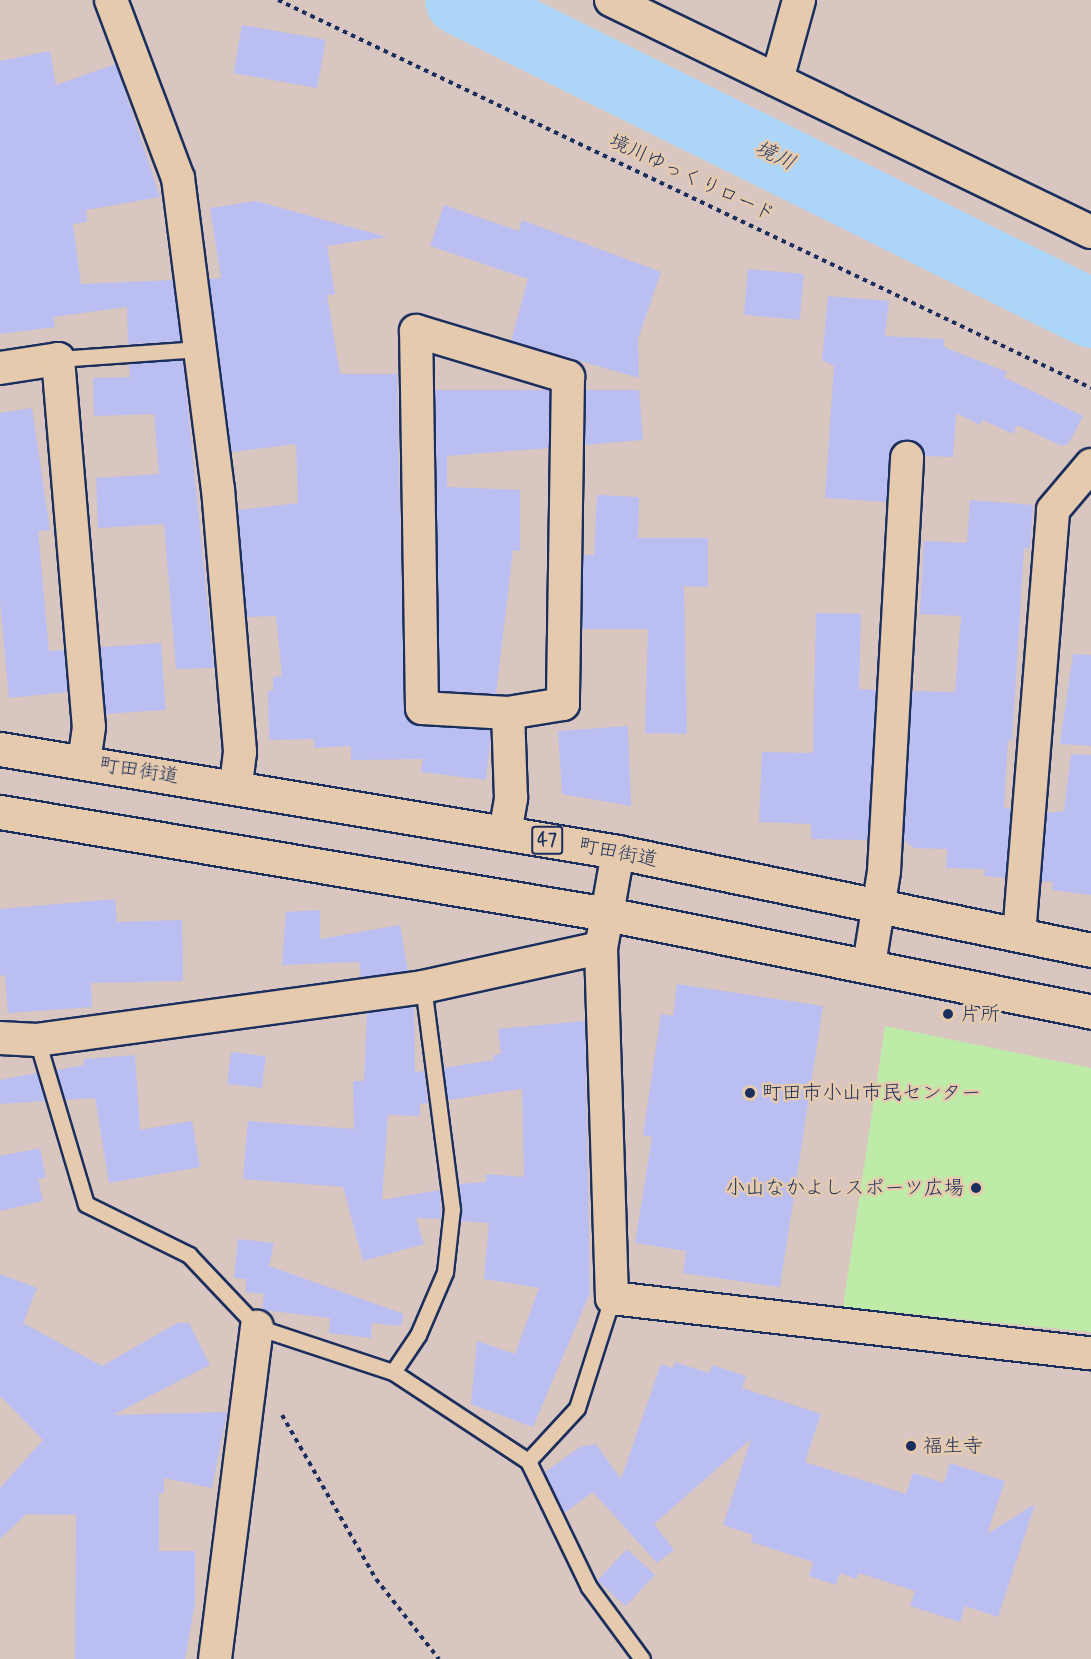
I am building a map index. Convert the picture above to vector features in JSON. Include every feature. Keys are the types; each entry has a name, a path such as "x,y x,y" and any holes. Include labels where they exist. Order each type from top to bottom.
{"main road":[{"name":"町田街道","path":"0,749 618,852 1091,950"},
{"path":"0,812 607,914 869,965 1091,1012"}],"street":[{"path":"111,0 178,178 200,349 239,741 236,787"},
{"path":"611,0 643,7 777,80 1091,232"},
{"path":"777,80 799,0"},
{"path":"416,331 568,377 563,704 508,713 422,708 416,331"},
{"path":"0,368 58,359 89,727 84,762"},
{"path":"869,965 879,905 907,458"},
{"path":"1019,935 1053,510 1091,465"},
{"path":"505,833 511,798 508,713"},
{"path":"618,852 601,948 612,1298 1091,1353"},
{"path":"0,1038 38,1040 423,987 601,948"},
{"path":"215,1659 256,1360 257,1327"}],"lane":[{"path":"58,359 200,349"},
{"path":"393,1372 418,1335 445,1272 452,1209 423,987"},
{"path":"38,1040 86,1204 189,1256 257,1327 393,1372 528,1461 589,1587 642,1659"},
{"path":"528,1461 577,1408 612,1298"}],"path":[{"name":"境川ゆっくりロード","path":"278,0 1091,388"},
{"path":"256,1360 376,1579 439,1659"}],"green space":[{"name":"小山なかよしスポーツ広場","path":"885,1026 1091,1068 1091,1332 843,1307"}],"building":[{"path":"242,25 326,40 317,88 233,73"},
{"path":"50,51 56,85 116,64 160,197 86,210 87,222 73,224 81,284 173,280 181,341 128,344 127,307 53,317 55,327 0,334 0,61"},
{"path":"256,201 387,237 327,246 335,294 327,295 340,374 397,374 404,709 420,726 491,730 486,780 421,772 423,759 351,760 351,746 314,748 314,739 269,740 268,691 273,691 273,677 282,676 276,616 247,617 238,510 298,503 296,444 231,452 209,279 221,278 210,208"},
{"path":"444,205 519,231 522,220 661,272 638,339 639,378 511,341 528,279 430,246"},
{"path":"748,269 804,274 800,320 744,315"},
{"path":"828,296 889,301 885,336 944,339 944,347 1007,372 1004,377 1083,416 1069,443 1062,446 1017,425 1013,434 983,420 980,425 956,413 953,457 924,456 909,440 892,448 887,502 825,498 834,366 822,360"},
{"path":"183,360 214,668 176,669 164,524 98,528 96,478 159,474 154,414 94,416 93,378 130,377 129,364"},
{"path":"435,390 550,390 549,448 447,456 447,487 520,490 520,551 513,550 496,694 440,691"},
{"path":"586,390 639,390 643,440 585,445"},
{"path":"32,408 50,530 38,531 49,651 64,650 68,692 9,698 0,602 0,413"},
{"path":"597,495 639,497 638,538 708,538 708,587 684,586 687,734 645,733 648,629 582,629 583,555 594,555"},
{"path":"970,500 1033,505 1030,549 1024,548 1012,741 1008,740 1004,807 1011,809 1006,878 984,876 985,869 946,868 947,849 914,848 904,840 912,691 955,692 961,616 920,614 924,541 967,543"},
{"path":"816,613 861,614 859,689 876,690 868,840 811,839 811,824 759,822 762,752 813,753"},
{"path":"161,643 166,710 105,714 100,647"},
{"path":"1073,654 1091,655 1091,746 1060,744"},
{"path":"628,726 631,806 562,794 558,731"},
{"path":"1071,754 1091,755 1091,895 1052,890 1053,882 1041,881 1047,813 1064,811"},
{"path":"115,899 117,922 182,920 183,981 91,983 92,1007 8,1013 5,975 0,976 0,909"},
{"path":"320,910 320,939 400,925 408,971 361,977 359,962 282,965 286,912"},
{"path":"677,984 823,1006 780,1287 683,1273 686,1251 635,1243 652,1137 643,1135 661,1014 673,1016"},
{"path":"414,1006 415,1072 424,1071 428,1103 420,1104 420,1116 388,1115 382,1200 440,1190 441,1219 416,1218 424,1244 363,1261 343,1187 243,1179 248,1121 354,1129 353,1081 364,1081 367,1013"},
{"path":"585,1021 590,1293 533,1427 471,1404 477,1341 515,1354 539,1288 484,1279 489,1223 461,1221 459,1184 486,1182 486,1174 524,1177 522,1089 448,1100 443,1068 494,1060 494,1055 501,1054 498,1029"},
{"path":"231,1052 266,1056 262,1088 227,1084"},
{"path":"135,1055 140,1130 192,1121 200,1167 109,1183 95,1098 65,1100 56,1070 84,1065 84,1059"},
{"path":"37,1073 45,1101 0,1104 0,1080"},
{"path":"40,1148 46,1177 38,1179 43,1201 0,1211 0,1156"},
{"path":"238,1239 274,1243 269,1266 404,1314 401,1326 372,1323 371,1338 329,1333 330,1318 262,1310 264,1294 246,1292 246,1279 234,1278"},
{"path":"0,1274 37,1288 23,1323 102,1366 177,1323 189,1323 210,1365 113,1415 227,1412 212,1488 164,1478 164,1493 159,1493 159,1551 195,1551 195,1603 185,1659 75,1659 76,1515 26,1514 0,1539 0,1488 43,1440 0,1396"},
{"path":"675,1362 709,1373 712,1365 746,1376 742,1388 821,1414 805,1462 906,1494 913,1473 944,1483 950,1463 1005,1481 987,1534 1035,1504 998,1617 965,1606 960,1622 910,1606 915,1591 859,1573 857,1579 840,1573 836,1585 809,1576 813,1562 751,1542 753,1535 723,1525 751,1439 654,1524 674,1550 657,1563 593,1492 564,1513 545,1472 580,1447 596,1444 621,1479 661,1364 673,1368"},
{"path":"627,1549 655,1575 625,1606 598,1580"}],"waterway":[{"name":"境川","path":"459,0 1091,313"}],"place":[{"name":"片所","path":"948,1014"},
{"name":"町田市小山市民センター","path":"750,1093"},
{"name":"小山なかよしスポーツ広場","path":"976,1188"},
{"name":"福生寺","path":"911,1446"}]}
